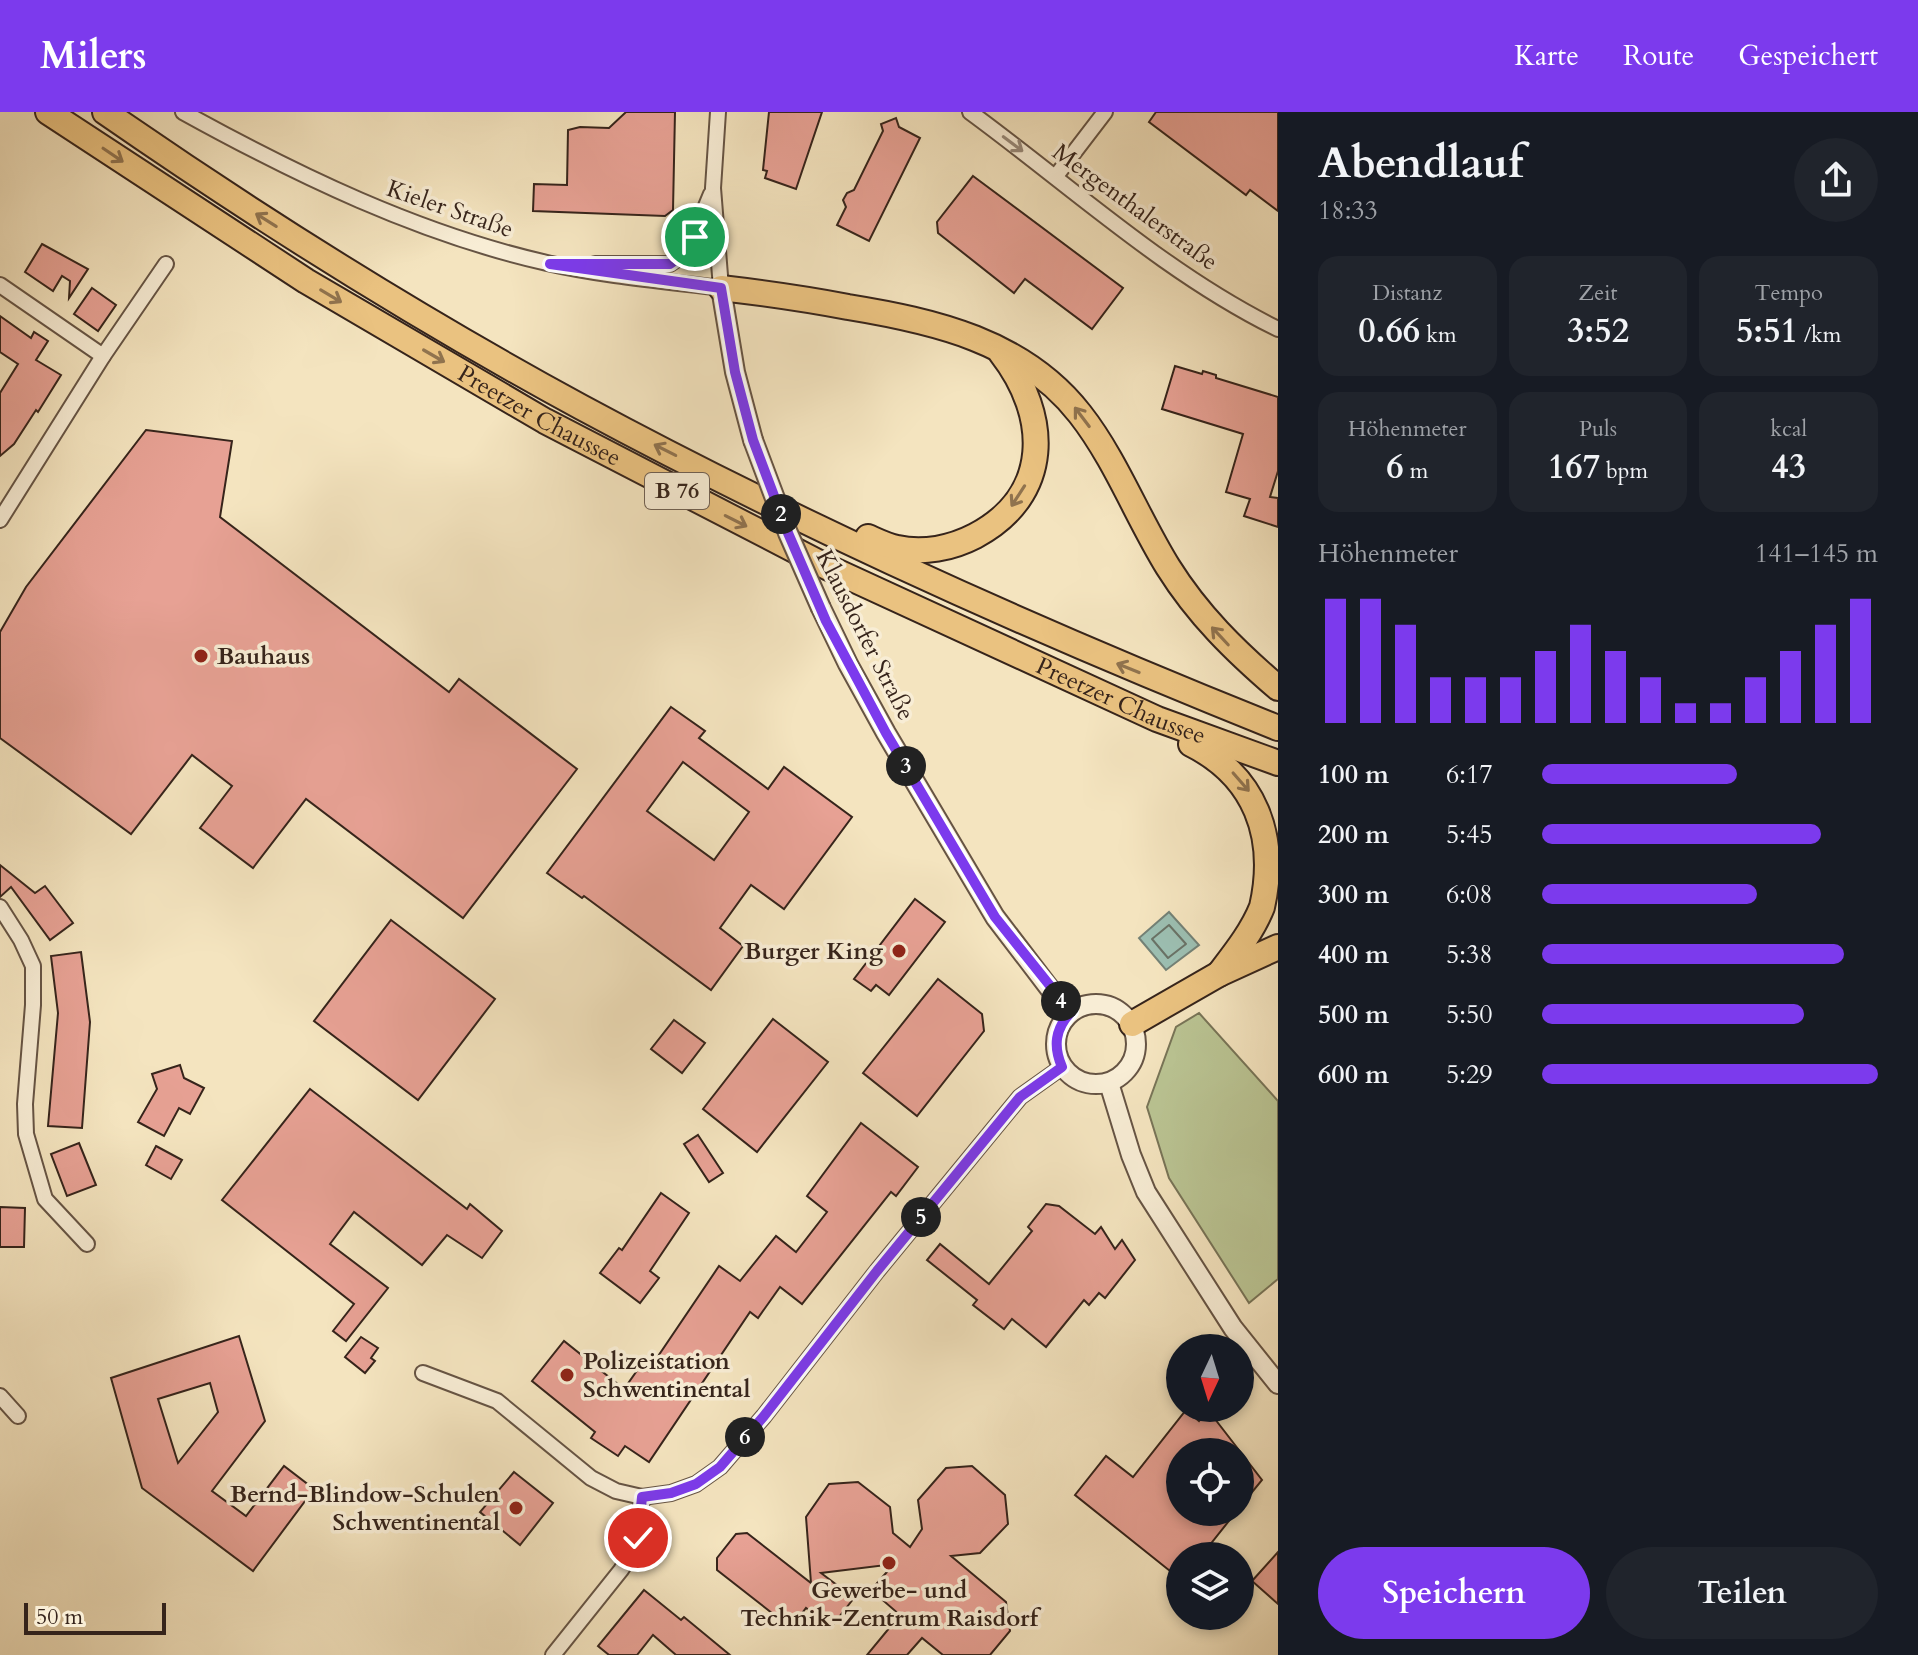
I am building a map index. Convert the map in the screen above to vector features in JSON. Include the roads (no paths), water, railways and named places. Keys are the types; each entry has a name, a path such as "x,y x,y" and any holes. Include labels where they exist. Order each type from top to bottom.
{"highway":[{"name":"Preetzer Chaussee","path":"48,112 306,281 545,421 829,568 1157,719 1278,763"},
{"name":"Preetzer Chaussee","path":"105,112 211,186 380,291 581,407 880,558 1117,664 1278,728"},
{"name":"B 76","path":"721,288 908,317 962,332 1035,369 1062,393 1098,440 1167,565 1200,614 1234,650 1278,688"},
{"name":"B 76","path":"809,523 862,535 897,548 930,550 957,545 996,524 1024,489 1034,460 1036,429 1027,394 1018,375 997,348"},
{"name":"B 76","path":"1157,719 1179,738 1221,760 1244,783 1263,810 1271,840 1271,873 1262,906 1242,944 1219,974"},
{"name":"B 76","path":"1132,1024 1219,974 1278,947"}],"street":[{"name":"Kieler Straße","path":"183,112 251,150 420,224 550,264 721,288"},
{"name":"Klausdorfer Straße","path":"718,112 713,188 721,288 735,372 753,440 788,533 848,664 886,733 995,917 1071,1012"},
{"name":"Mergenthalerstraße","path":"970,112 1170,264 1249,315 1278,329"},
{"path":"1056,176 1105,112"},
{"name":"Klausdorfer Straße","path":"550,264 670,264 687,252 713,188"},
{"path":"0,520 103,356 166,264"},
{"path":"0,285 103,356"},
{"path":"0,907 33,966 25,1104 29,1146 45,1199 87,1244"},
{"path":"1093,1004 1104,1005 1125,1015 1132,1024 1136,1035 1135,1059 1120,1077 1096,1085 1071,1076 1062,1067 1056,1044 1058,1032 1071,1012 1093,1004"},
{"path":"423,1373 497,1401 591,1478 616,1491 642,1497 671,1493 696,1484 720,1467 764,1416 877,1271 1020,1097 1062,1067"},
{"path":"1109,1083 1146,1192 1233,1328 1278,1384"},
{"path":"0,1396 18,1416"},
{"path":"553,1655 621,1570 637,1545 642,1497"}],"water":[{"path":"1169,912 1199,945 1166,970 1139,938"}],"place":[{"name":"Bauhaus","path":"201,656"},
{"name":"Burger King","path":"899,951"},
{"name":"Polizeistation Schwentinental","path":"567,1375"},
{"name":"Bernd-Blindow-Schulen Schwentinental","path":"516,1508"},
{"name":"Gewerbe- und Technik-Zentrum Raisdorf","path":"889,1563"}]}
